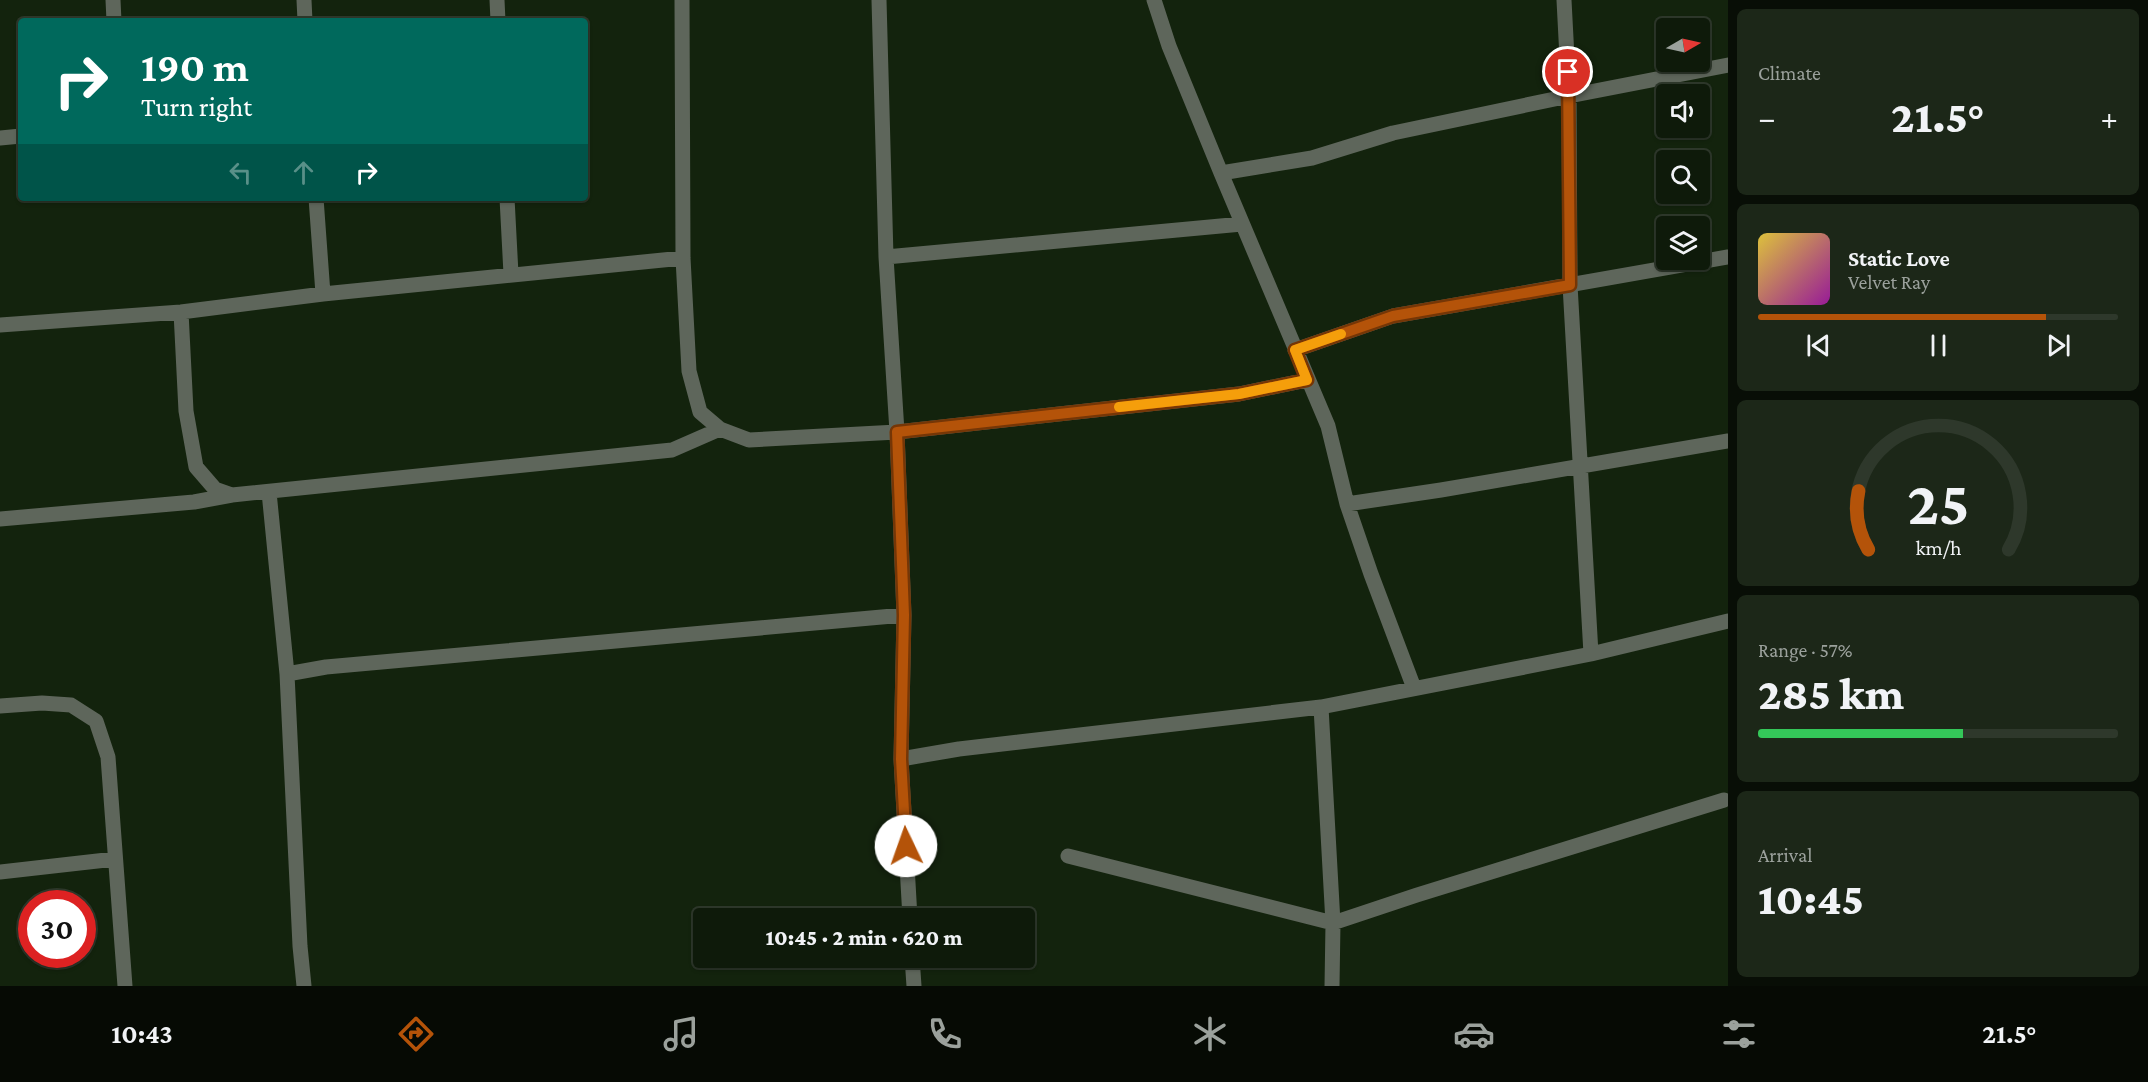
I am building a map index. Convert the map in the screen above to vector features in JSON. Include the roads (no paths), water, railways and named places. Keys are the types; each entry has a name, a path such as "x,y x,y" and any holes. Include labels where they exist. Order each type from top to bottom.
{"street":[{"path":"113,0 114,18"},
{"path":"304,0 305,18"},
{"path":"497,0 498,18"},
{"path":"682,0 683,258 689,371 700,412 720,429 749,440 897,432 1239,394 1307,380"},
{"path":"879,0 886,257 897,432 904,615 901,759 909,908"},
{"path":"1154,0 1169,46 1328,426 1347,504 1414,688"},
{"path":"1564,0 1569,96 1570,285 1591,654"},
{"path":"1221,173 1312,158 1393,133 1728,65"},
{"path":"0,138 18,136"},
{"path":"316,201 323,294"},
{"path":"507,201 511,274"},
{"path":"886,257 1242,224"},
{"path":"1295,350 1393,316 1728,257"},
{"path":"0,325 182,312 323,294 683,258"},
{"path":"182,312 186,411 196,468 216,489 232,495"},
{"path":"0,519 194,502 232,495 672,450 720,429"},
{"path":"1347,504 1728,441"},
{"path":"269,492 286,674 304,986"},
{"path":"286,674 326,667 904,615"},
{"path":"901,759 959,749 1321,706 1591,654 1728,621"},
{"path":"0,706 42,703 71,705 96,721 108,757 125,986"},
{"path":"1321,706 1333,923 1332,986"},
{"path":"1068,856 1333,923 1416,895 1724,800"},
{"path":"0,872 115,859"},
{"path":"913,968 914,986"}]}
